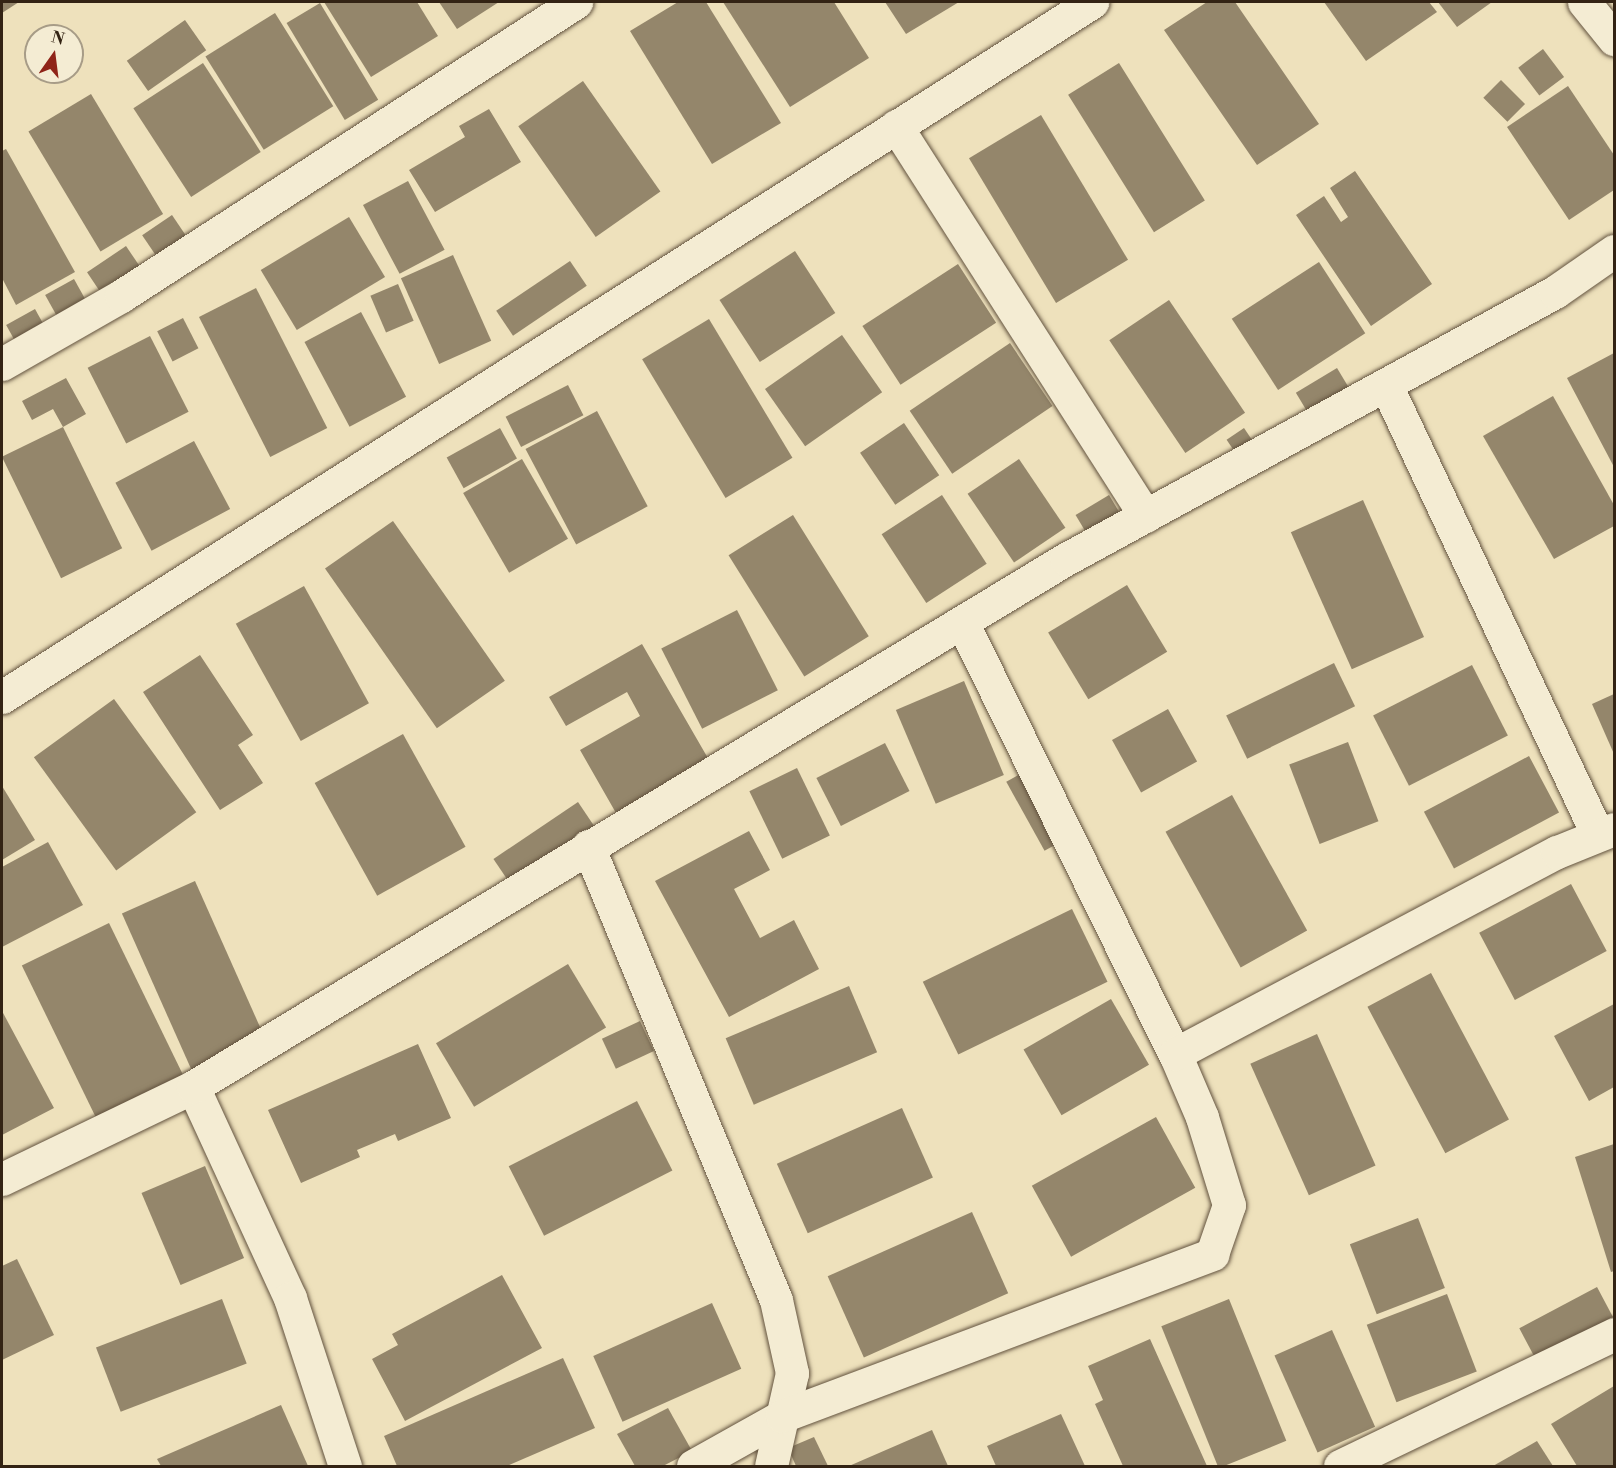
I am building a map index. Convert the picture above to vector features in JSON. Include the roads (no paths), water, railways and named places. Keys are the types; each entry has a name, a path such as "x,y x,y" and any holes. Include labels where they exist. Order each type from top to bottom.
{"street":[{"path":"2,364 121,296 576,2"},
{"path":"2,697 1092,2"},
{"path":"1584,2 1614,39"},
{"path":"896,126 1145,516"},
{"path":"2,1179 193,1087 588,846 962,622 1145,516 1555,292 1614,252"},
{"path":"1175,1054 1606,832 1386,385"},
{"path":"693,1467 782,1416 1212,1254 1228,1204 1202,1117 1175,1054 962,622"},
{"path":"588,846 776,1300 792,1373 771,1467"},
{"path":"193,1087 290,1298 345,1467"},
{"path":"1340,1467 1614,1334"}]}
